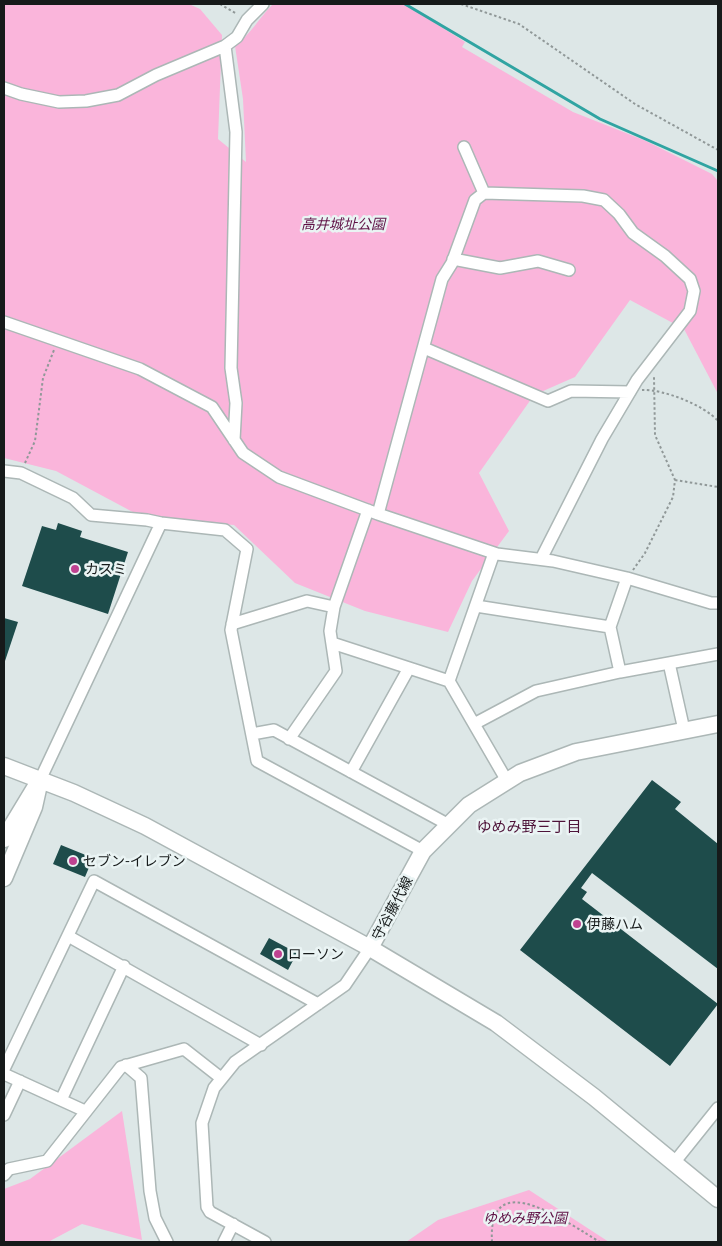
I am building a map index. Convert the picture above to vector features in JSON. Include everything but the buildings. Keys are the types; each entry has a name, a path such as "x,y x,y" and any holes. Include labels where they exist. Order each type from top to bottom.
{"main road":[{"name":"守谷藤代線","path":"4,766 145,826 370,948 423,851 469,805 520,773 576,752 718,724"},
{"path":"4,839 40,780"},
{"path":"4,878 34,807 40,780"},
{"path":"370,948 496,1023 594,1097 718,1200"}],"street":[{"path":"4,88 21,94 59,102 86,101 118,95 156,74 225,46 237,37 247,20 263,4"},
{"path":"225,46 236,132 231,368 236,403 234,440"},
{"path":"464,147 484,193"},
{"path":"289,739 336,671 330,631 334,607 373,512 424,348 442,279 453,259 475,200 484,193 583,196 604,200 620,214 633,233 665,256 690,278 694,291 690,311 653,358 602,439 541,559"},
{"path":"453,259 500,268 538,261 569,270"},
{"path":"4,322 140,369 212,407 243,453 279,477 373,512 494,553 541,559 627,578 711,603 718,603"},
{"path":"424,348 548,401 571,391 630,392"},
{"path":"4,471 21,473 73,498 91,515 225,530 247,549 231,630 257,761 423,851"},
{"path":"40,780 161,523"},
{"path":"449,680 494,553"},
{"path":"620,672 610,627 627,578"},
{"path":"232,624 308,601 334,607"},
{"path":"476,606 610,627"},
{"path":"332,643 449,680 507,781"},
{"path":"474,724 536,691 620,672 718,654"},
{"path":"670,663 684,730"},
{"path":"351,772 409,668"},
{"path":"252,734 274,730 449,825"},
{"path":"4,1069 94,881 318,1004"},
{"path":"68,936 261,1045"},
{"path":"265,1242 210,1212 207,1207 202,1123 208,1100 221,1078 235,1062 345,985 370,948"},
{"path":"61,1100 124,966"},
{"path":"4,1175 9,1169 47,1161 121,1066 184,1049 221,1078"},
{"path":"126,1065 140,1078 154,1218 167,1242"},
{"path":"4,1074 85,1111"},
{"path":"4,1115 20,1081"},
{"path":"673,1164 718,1108"},
{"path":"224,1242 233,1224"}],"path":[{"path":"220,4 247,20"},
{"path":"460,4 520,24 635,104 718,150"},
{"path":"21,473 35,440 43,378 57,340"},
{"path":"627,578 645,553 673,497 675,480 655,435 653,358"},
{"path":"630,392 655,389 686,401 718,421"},
{"path":"675,480 718,487"},
{"path":"492,1242 495,1214 502,1206 520,1201 535,1205 600,1242"}],"green space":[{"name":"高井城址公園","path":"4,4 189,4 200,9 222,35 218,139 246,162 243,99 235,46 273,4 405,4 465,42 462,47 573,112 646,141 712,174 718,181 718,394 684,329 630,300 575,377 534,395 479,473 509,531 472,581 448,632 365,611 295,583 234,525 144,518 56,471 4,458"},
{"path":"122,1111 142,1240 82,1224 48,1242 4,1242 4,1189 30,1179"},
{"name":"ゆめみ野公園","path":"529,1190 609,1242 406,1242 438,1220"}],"waterway":[{"path":"405,4 600,119 718,171"}],"place":[{"name":"カスミ","path":"75,569"},
{"name":"セブン-イレブン","path":"73,861"},
{"name":"伊藤ハム","path":"577,924"},
{"name":"ローソン","path":"278,954"}],"district":[{"name":"ゆめみ野三丁目","path":"529,826"}]}
